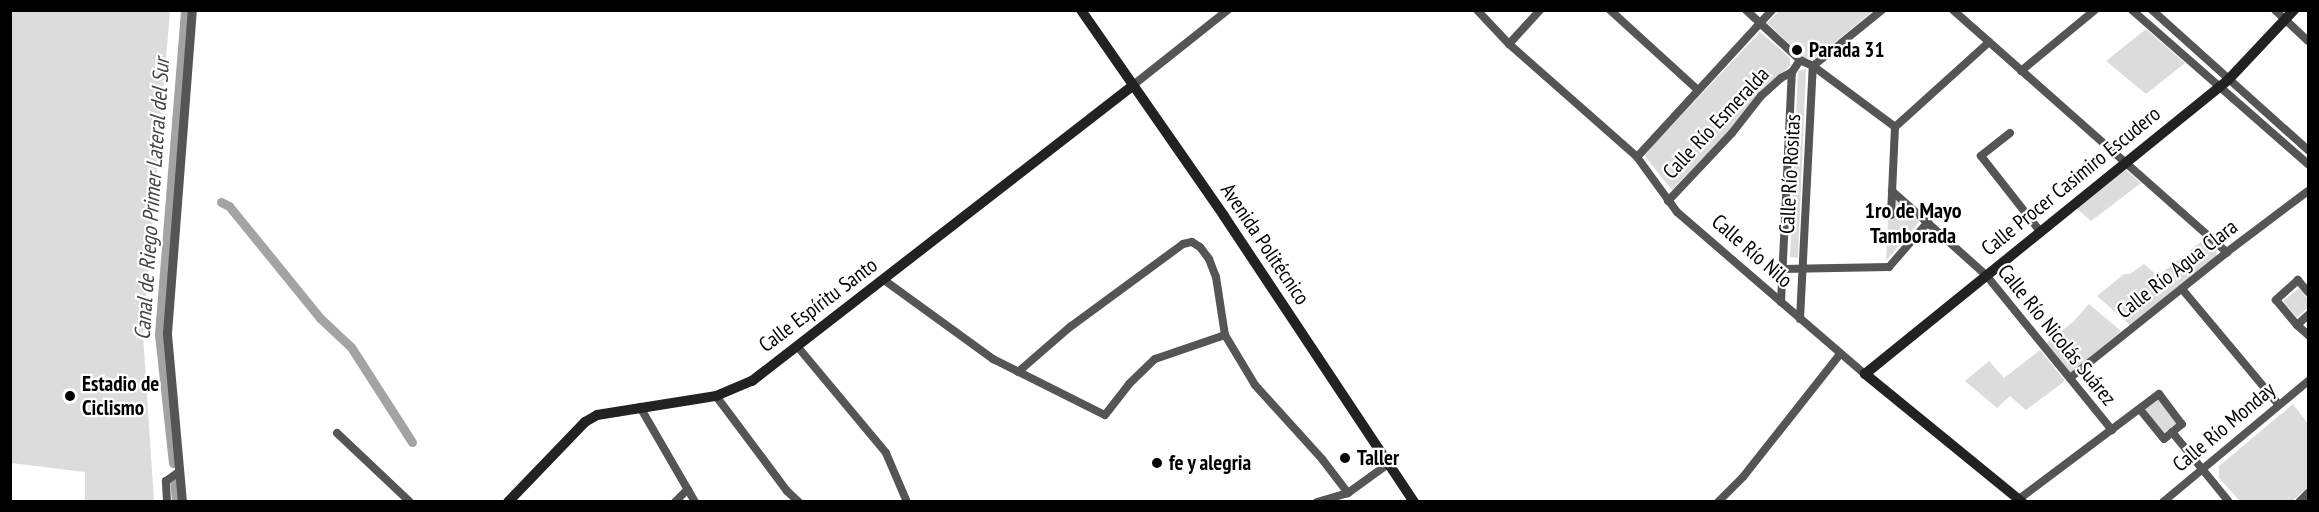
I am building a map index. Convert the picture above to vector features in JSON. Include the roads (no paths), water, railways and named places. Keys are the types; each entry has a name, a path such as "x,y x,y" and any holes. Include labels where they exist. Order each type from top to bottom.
{"main road":[{"name":"Avenida Politécnico","path":"1082,10 1132,86 1224,216 1414,501"},
{"name":"Calle Procer Casimiro Escudero","path":"1865,374 2039,230 2229,79 2294,10"},
{"name":"Calle Espíritu Santo","path":"508,501 585,422 597,415 716,396 752,381 1132,86"},
{"name":"Calle Río Nilo","path":"1865,374 2020,500"}],"street":[{"path":"182,501 167,333 192,10"},
{"path":"1132,86 1228,10"},
{"path":"1509,44 1540,10"},
{"path":"1610,10 1698,90"},
{"path":"1746,10 1800,60 1813,66 1895,127"},
{"path":"1637,157 1772,10"},
{"path":"1813,66 1882,10"},
{"path":"1953,10 2227,252"},
{"path":"2021,71 2095,10"},
{"path":"2132,10 2308,164"},
{"path":"2152,10 2308,150"},
{"path":"2275,10 2308,41"},
{"name":"Calle Río Nilo","path":"1476,11 1509,44 1637,157 1668,201 1865,374"},
{"path":"1891,215 1895,127 1989,42"},
{"path":"1792,72 1800,60"},
{"name":"Calle Río Rositas","path":"1800,319 1813,66"},
{"name":"Calle Río Rositas","path":"1781,302 1792,72"},
{"name":"Calle Río Esmeralda","path":"1668,201 1732,133 1761,96 1781,78 1792,72"},
{"path":"2010,133 1981,156 2039,230"},
{"name":"Calle Río Agua Clara","path":"2070,378 2308,190"},
{"name":"Calle Río Nicolás Suárez","path":"1892,192 1986,275 2112,430"},
{"path":"1782,269 1889,267 1928,222"},
{"path":"1018,372 1079,320 1183,244 1192,242 1200,246 1209,259 1216,277 1226,335 1255,385 1322,459 1347,493"},
{"path":"884,280 993,359 1105,415 1129,384 1155,359 1226,335"},
{"path":"2308,292 2298,280 2276,300 2308,335"},
{"path":"2182,289 2279,405"},
{"path":"2297,324 2308,315"},
{"path":"797,346 886,453 907,501"},
{"path":"1719,501 1743,477 1840,354"},
{"name":"Calle Río Monday","path":"2163,501 2308,381"},
{"name":"Calle Río Nicolás Suárez","path":"2159,394 2182,424 2164,439 2140,409 2159,394"},
{"path":"716,396 787,491 799,501"},
{"path":"640,407 695,501"},
{"path":"2020,500 2140,409"},
{"name":"Calle Río Nicolás Suárez","path":"2172,432 2229,501"},
{"path":"337,433 410,501"},
{"path":"1317,501 1347,493 1388,464"},
{"path":"167,501 166,481 179,472"},
{"path":"675,501 688,489"},
{"path":"2299,501 2308,493"}],"waterway":[{"name":"Canal de Riego Primer Lateral del Sur","path":"173,463 159,334 185,10"},
{"path":"221,202 229,206 320,318 351,347 412,442"},
{"name":"Canal de Riego Primer Lateral del Sur","path":"174,478 176,502"}],"place":[{"name":"Parada 31","path":"1797,50"},
{"name":"Estadio de Ciclismo","path":"70,396"},
{"name":"Taller","path":"1345,458"},
{"name":"fe y alegria","path":"1157,463"}],"district":[{"name":"1ro de Mayo Tamborada","path":"1913,222"}]}
